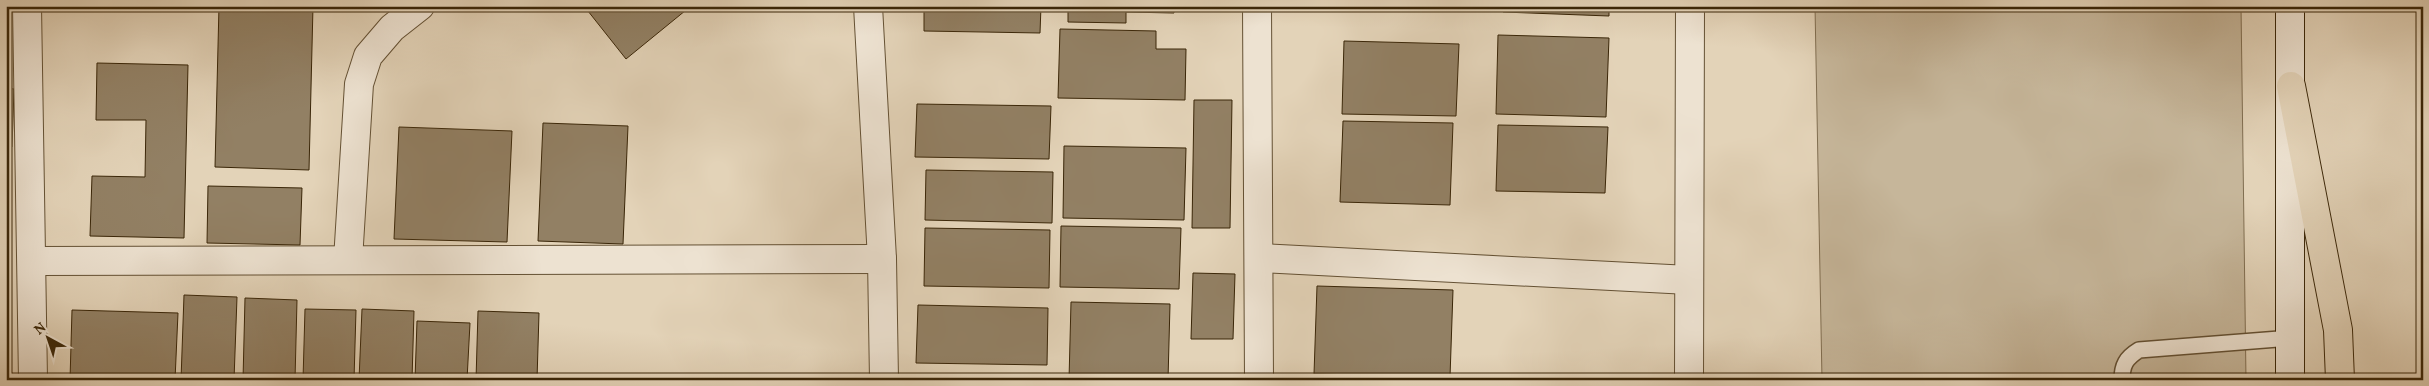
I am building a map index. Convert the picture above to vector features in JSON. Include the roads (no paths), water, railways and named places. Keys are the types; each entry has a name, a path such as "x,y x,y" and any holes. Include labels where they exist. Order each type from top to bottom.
{"highway":[{"path":"2292,86 2338,330 2340,380"}],"street":[{"path":"27,6 34,380"},
{"path":"348,260 359,84 368,56 392,28 420,6"},
{"path":"868,6 882,258 884,380"},
{"path":"1258,6 1259,380"},
{"path":"1689,380 1690,6"},
{"path":"2290,6 2292,86 2290,380"},
{"path":"33,261 882,258"},
{"path":"1259,258 1689,280"}],"lane":[{"path":"2122,380 2122,369 2127,357 2139,350 2290,338"}]}
